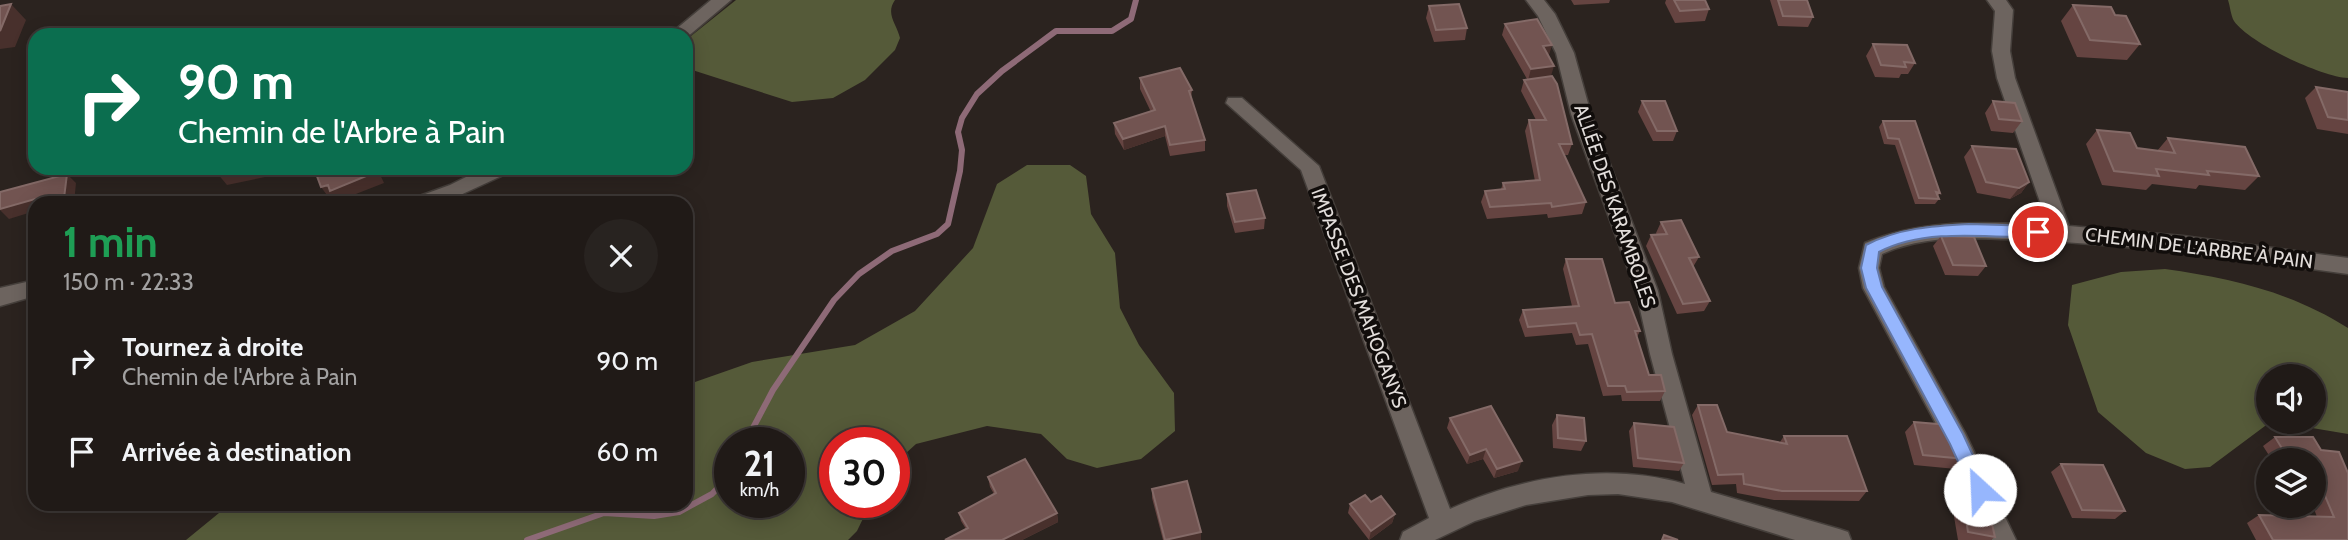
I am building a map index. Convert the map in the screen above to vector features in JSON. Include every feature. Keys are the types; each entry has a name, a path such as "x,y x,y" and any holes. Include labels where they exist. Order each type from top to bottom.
{"street":[{"path":"687,28 722,0"},
{"name":"ALLÉE DES KARAMBOLES","path":"1535,0 1546,14 1565,53 1581,114 1647,291 1661,354 1701,500"},
{"path":"1996,0 2004,10 2001,51 2006,78 2061,233"},
{"name":"IMPASSE DES MAHOGANYS","path":"1235,103 1309,166 1443,522"},
{"path":"440,196 487,175"},
{"name":"CHEMIN DE L'ARBRE À PAIN","path":"2004,540 1956,440 1874,288 1869,268 1872,249 1891,239 1927,233 1969,230 2061,233 2178,242 2348,266"},
{"path":"0,297 28,290"},
{"path":"1412,540 1443,522 1486,506 1553,488 1607,483 1651,487 1839,540"}],"green space":[{"path":"736,0 895,0 891,14 900,38 895,50 865,80 833,98 792,102 693,70 693,34"},
{"path":"2228,0 2348,0 2348,78 2304,65 2254,39 2234,21"},
{"path":"1027,165 1070,165 1086,176 1091,214 1115,253 1120,308 1139,345 1174,393 1175,431 1141,459 1097,468 1067,459 1041,434 987,426 916,444 910,449 910,427 819,427 819,518 863,518 857,531 848,540 186,540 221,511 693,511 693,384 752,362 855,345 915,311 973,248 997,184"},
{"path":"2165,269 2260,288 2327,315 2348,328 2348,434 2326,430 2326,364 2256,364 2256,433 2210,467 2185,469 2146,453 2098,412 2068,325 2072,285 2121,272"}],"building":[{"path":"1674,0 1705,0 1709,9 1680,11"},
{"path":"1778,0 1807,0 1813,17 1783,16"},
{"path":"11,4 0,31 0,6"},
{"path":"1459,4 1467,28 1436,30 1429,6"},
{"path":"2073,5 2111,7 2115,15 2126,16 2140,44 2090,40"},
{"path":"1537,19 1552,45 1543,46 1554,66 1531,69 1505,24"},
{"path":"1873,44 1907,45 1915,63 1904,62 1906,67 1881,65"},
{"path":"1180,68 1192,90 1189,91 1205,140 1170,145 1165,126 1123,139 1114,123 1155,110 1140,78"},
{"path":"1552,76 1557,84 1572,144 1559,144 1586,202 1552,207 1551,203 1490,207 1485,191 1505,189 1503,183 1540,180 1529,120 1546,120 1524,80"},
{"path":"2316,87 2348,92 2348,120 2328,117"},
{"path":"1642,101 1665,101 1677,131 1657,131"},
{"path":"1993,101 2015,103 2022,121 1999,119"},
{"path":"1883,121 1915,121 1940,193 1936,192 1939,199 1919,198 1899,139 1888,138"},
{"path":"2097,130 2130,133 2137,148 2175,153 2168,138 2245,147 2259,176 2207,171 2209,175 2156,169 2159,176 2114,171"},
{"path":"1972,146 2016,149 2029,182 2019,188 1986,182"},
{"path":"67,175 64,196 28,196 28,201 0,209 0,192"},
{"path":"317,175 369,175 330,191 328,185 321,187"},
{"path":"1256,190 1265,218 1235,222 1227,194"},
{"path":"1681,220 1699,257 1689,258 1710,301 1683,304 1651,235 1667,234 1661,222"},
{"path":"1941,236 1974,237 1986,266 1953,265"},
{"path":"1566,259 1602,259 1615,303 1629,302 1640,331 1635,331 1649,375 1661,375 1665,391 1627,392 1625,386 1608,386 1592,334 1580,335 1576,323 1528,327 1523,310 1579,306"},
{"path":"1698,405 1717,405 1727,432 1787,444 1784,436 1847,436 1867,491 1782,491 1744,484 1743,474 1718,475"},
{"path":"1491,406 1522,461 1497,469 1486,449 1470,455 1450,418"},
{"path":"1557,415 1584,418 1586,441 1558,438"},
{"path":"1914,422 1949,425 1966,459 1923,455"},
{"path":"1634,423 1674,427 1684,463 1638,458"},
{"path":"2275,437 2313,437 2320,448 2282,448"},
{"path":"2326,451 2339,452 2348,473 2348,540 2273,540 2261,518 2326,518 2334,517 2326,498"},
{"path":"1025,459 1057,513 1002,540 945,540 968,528 959,513 996,493 988,477"},
{"path":"2061,464 2103,465 2125,511 2082,510"},
{"path":"1187,481 1201,532 1165,540 1152,489"},
{"path":"1961,489 1982,493 1995,537 1968,532"},
{"path":"1365,495 1371,502 1381,496 1395,514 1371,531 1350,504"},
{"path":"1664,535 1678,540 1662,540"}],"waterway":[{"path":"753,427 773,390 834,300 859,274 892,251 937,234 948,224 960,171 962,150 958,132 962,118 977,94 1002,71 1056,31 1112,31 1131,19 1136,0"},
{"path":"693,504 714,492"},
{"path":"527,540 604,513 654,516 681,511"}],"route":[{"path":"1980,490 1874,288 1869,268 1872,249 1891,239 1927,233 1969,230 2038,232"}]}
